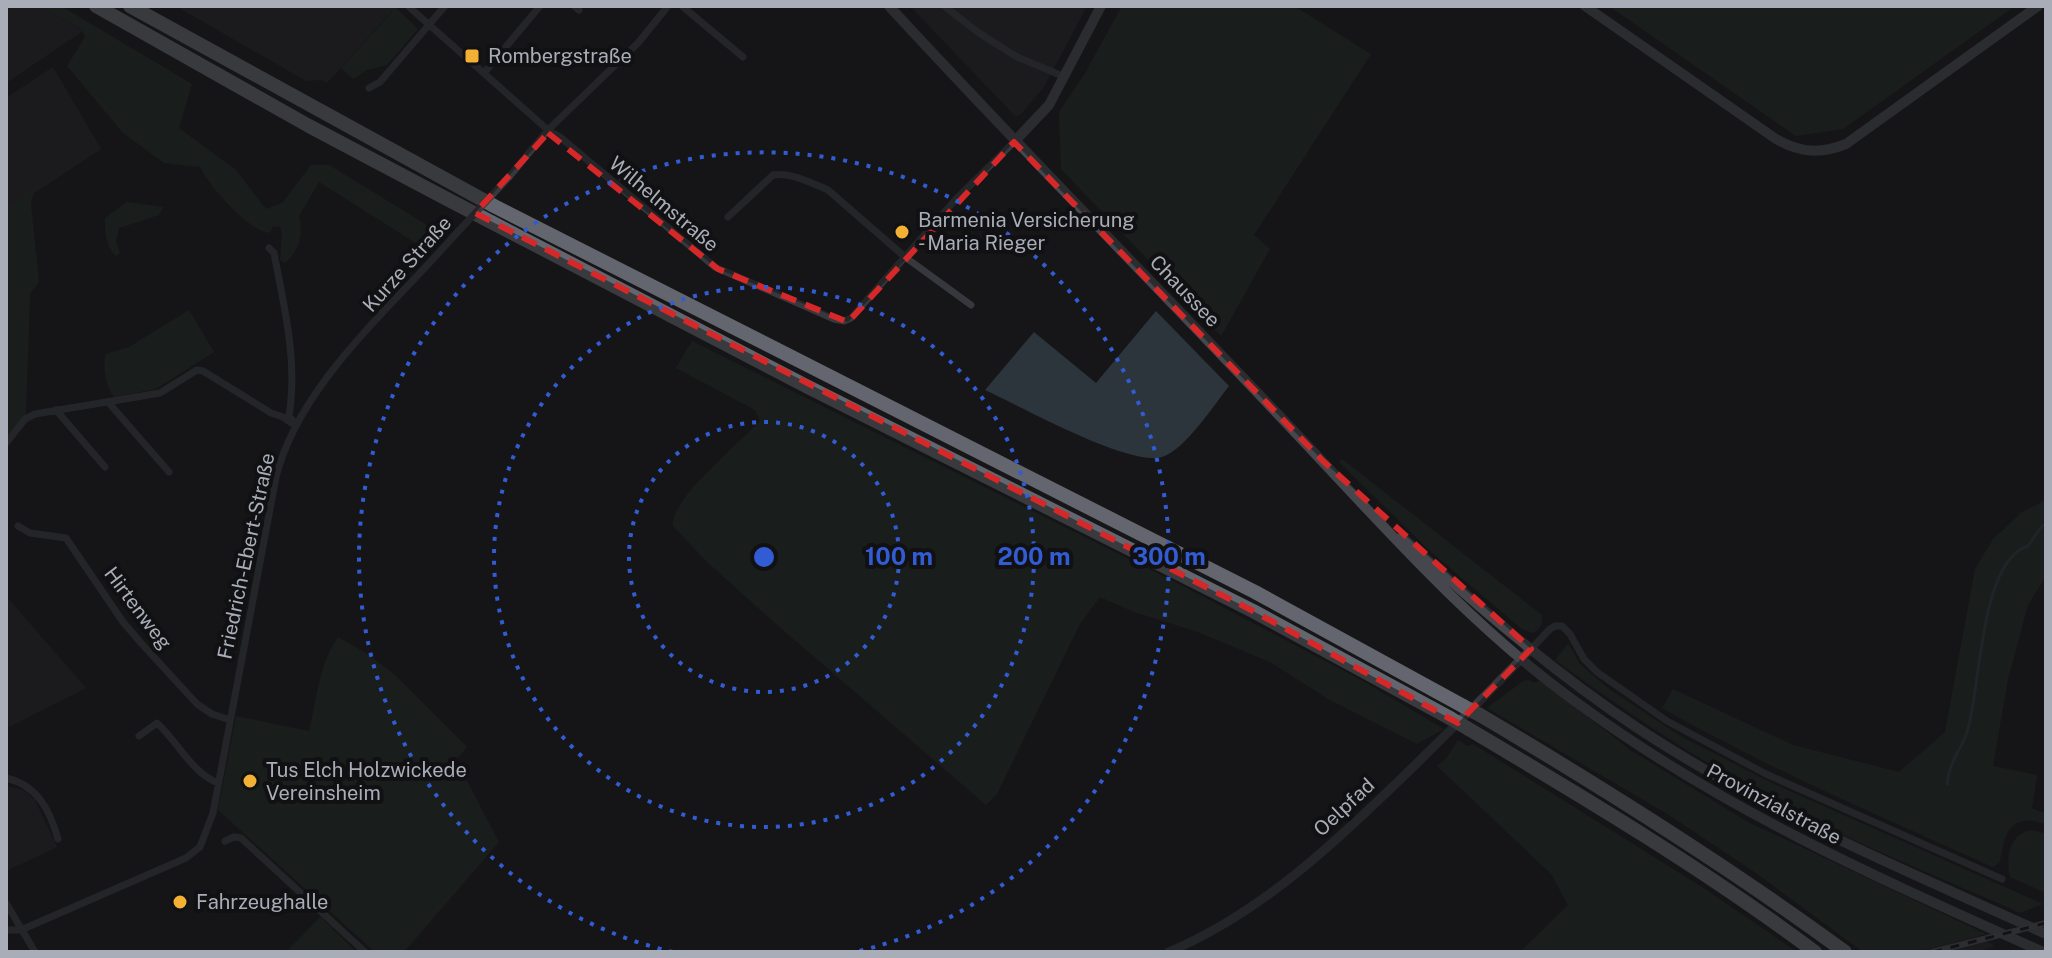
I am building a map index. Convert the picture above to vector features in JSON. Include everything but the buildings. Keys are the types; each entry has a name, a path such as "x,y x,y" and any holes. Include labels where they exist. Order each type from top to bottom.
{"highway":[{"path":"96,6 309,126 447,199 808,387 1240,604 1450,718 1619,819 1815,952"},
{"path":"130,6 494,206 1255,592 1480,715 1709,856 1845,952"}],"main road":[{"name":"Chaussee","path":"889,6 1014,142 1395,539 1521,659"},
{"path":"1014,142 1049,105 1101,6"},
{"path":"1585,6 1762,130 1788,146 1811,152 1846,144 2038,6"},
{"name":"Chaussee","path":"1323,461 1464,594 1531,649"},
{"name":"Provinzialstraße","path":"1531,649 1638,729 1790,817 2046,934"},
{"name":"Provinzialstraße","path":"1521,659 1621,735 1724,800 1826,853 2043,952"}],"street":[{"name":"Wilhelmstraße","path":"408,6 548,130 718,269 834,319 844,321 851,318 956,199 1014,142"},
{"path":"369,88 380,82 445,6"},
{"path":"484,73 540,6"},
{"path":"548,130 638,43 668,6"},
{"path":"682,6 743,57"},
{"path":"944,6 1017,57 1065,77"},
{"name":"Kurze Straße","path":"296,426 335,368 548,130"},
{"path":"728,217 773,175 784,174 828,190 905,257 971,305"},
{"name":"Friedrich-Ebert-Straße","path":"21,930 194,853 204,840 218,783 276,477 284,448 296,426 289,416 293,384 290,338 274,253 269,248"},
{"path":"6,443 25,419 35,414 160,393 197,370 296,426"},
{"path":"108,402 169,472"},
{"path":"56,410 105,467"},
{"name":"Hirtenweg","path":"18,526 38,535 66,538 123,622 141,643 197,704 212,714 230,720"},
{"name":"Provinzialstraße","path":"1521,659 1550,629 1562,626 1584,659 1597,672 1667,721 1766,774 2002,879"},
{"name":"Oelpfad","path":"1169,952 1227,922 1298,873 1372,807 1521,659"},
{"path":"139,736 160,724 198,770 218,783"},
{"path":"6,778 30,788 42,800 58,839"},
{"path":"225,841 241,838 365,952"},
{"path":"6,903 35,952"},
{"path":"6,930 21,930"}],"highlighted area":[{"path":"548,133 718,269 848,322 1014,142 1323,461 1531,649 1458,723 1253,611 475,213"}],"shaded area":[{"path":"6,6 39,6 83,31 6,83"},
{"path":"39,6 61,6 192,84 179,128 236,170 266,209 282,203 311,165 329,165 445,236 430,252 319,182 299,216 299,242 285,263 280,260 280,227 273,226 270,233 251,225 221,196 200,167 164,163 123,133 67,66 85,37 82,30"},
{"path":"176,6 386,6 392,11 327,83 321,80 306,81"},
{"path":"386,6 394,6 418,29 387,65 367,70 353,79 341,68 392,12"},
{"path":"910,6 1087,6 1044,87 1016,117"},
{"path":"1122,6 1294,6 1371,54 1254,235 1270,249 1221,336 1061,169 1059,112 1084,75"},
{"path":"1609,6 2015,6 1843,129 1796,136"},
{"path":"53,67 101,149 6,212 6,98"},
{"path":"31,188 34,190 31,204 39,282 30,294 26,414 6,436 6,209"},
{"path":"127,202 163,207 159,215 119,228 116,242 120,253 116,256 108,244 105,218"},
{"path":"189,310 214,352 156,389 114,397 106,376 106,354 129,347"},
{"path":"1156,311 1229,386 1189,436 1171,453 1146,458 1125,453 1048,421 985,390 1034,332 1096,383"},
{"path":"692,341 1177,583 1363,681 1444,729 1417,744 1328,699 1270,662 1100,597 1080,624 997,794 986,805 775,623 707,562 673,526 682,502 694,487 760,421 755,410 676,368"},
{"path":"1342,459 1542,615 1539,628 1532,633 1522,629 1431,552 1339,462"},
{"path":"2046,500 2046,576 2028,605 2008,679 1993,766 2037,775 2032,808 2046,814 2046,824 2034,821 2017,823 2007,834 2000,862 1993,867 1784,772 1662,708 1673,689 1793,745 1899,772 1945,732 1975,569 1993,539 2022,512"},
{"path":"6,596 86,688 9,727 6,716"},
{"path":"338,637 395,675 467,747 456,760 499,842 404,952 375,952 218,810 236,716 309,731 323,670"},
{"path":"1568,643 1580,664 1609,689 1682,737 1772,783 2043,904 2020,913 1848,837 1761,794 1671,740 1555,660"},
{"path":"1541,680 1630,750 1748,822 1986,934 1914,952 1863,952 1756,873 1669,815 1487,708 1523,681 1534,683"},
{"path":"1458,740 1468,746 1473,744 1702,887 1797,952 1520,952 1568,905 1551,874 1437,766 1446,759"},
{"path":"6,786 24,790 35,800 57,847 6,871"},
{"path":"2032,830 2046,834 2046,893 2010,877 2008,862 2011,847 2019,836"},
{"path":"321,917 356,952 286,952"},
{"path":"1977,936 1995,946 1977,952 1914,952"}],"waterway":[{"path":"1947,784 1950,768 1967,732 1972,713 1984,629 2000,575 2012,557 2028,546 2046,524"}],"railway":[{"path":"1933,952 2046,923"}],"place":[{"name":"Rombergstraße","path":"472,56"},
{"name":"Barmenia Versicherung - Maria Rieger","path":"902,232"},
{"name":"Tus Elch Holzwickede Vereinsheim","path":"250,781"},
{"name":"Fahrzeughalle","path":"180,902"}]}
